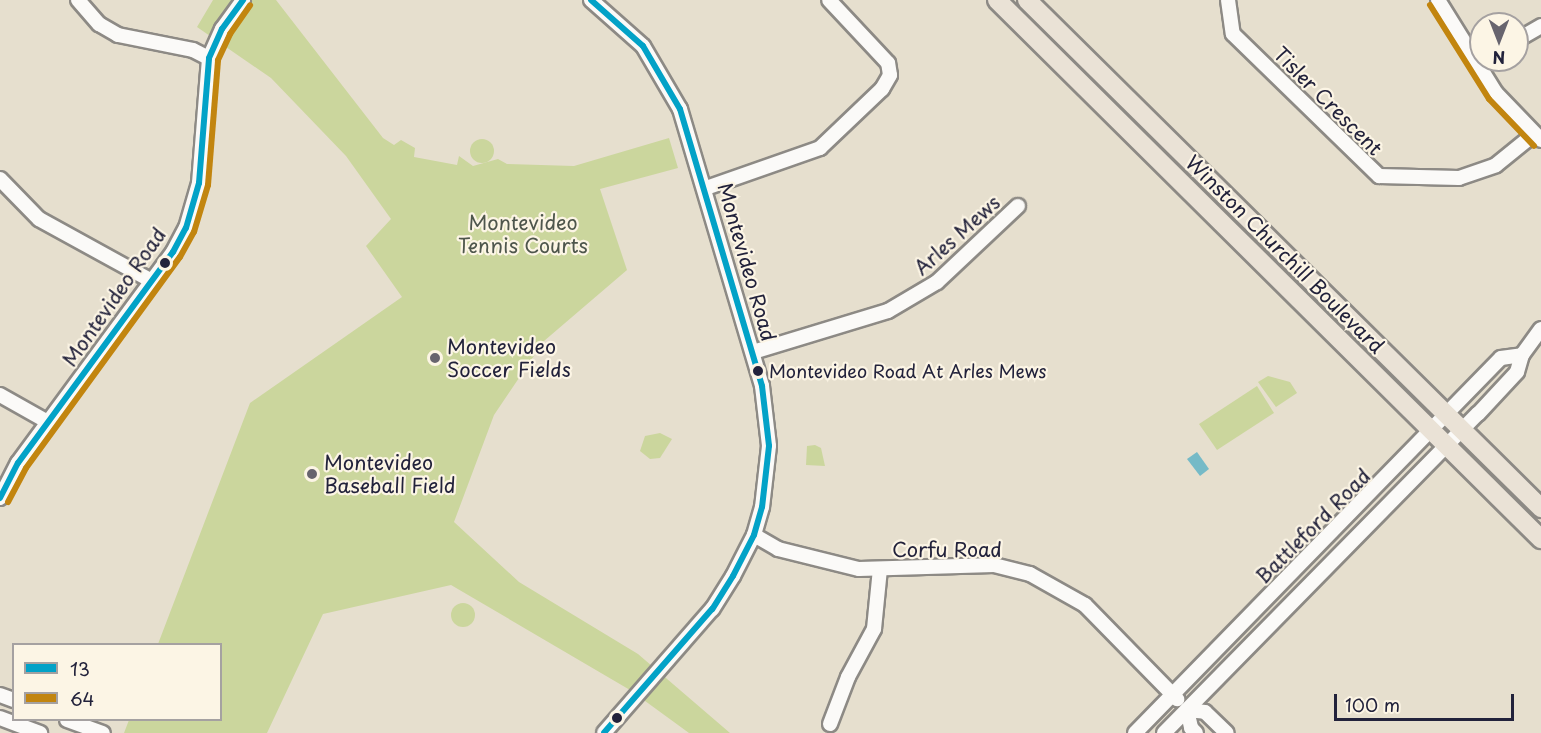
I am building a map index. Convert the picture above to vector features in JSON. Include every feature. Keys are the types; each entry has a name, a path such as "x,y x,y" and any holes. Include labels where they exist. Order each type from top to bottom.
{"main road":[{"name":"Winston Churchill Boulevard","path":"997,0 1541,539"},
{"name":"Winston Churchill Boulevard","path":"1027,0 1541,508"}],"street":[{"path":"78,0 99,24 118,35 194,50 208,58"},
{"name":"Montevideo Road","path":"0,498 18,463 173,252 196,200 208,58 222,29 243,0"},
{"name":"Montevideo Road","path":"591,0 643,46 663,75 691,138 762,386 768,446 762,507 753,535 712,609 604,733"},
{"path":"706,188 820,148 882,89 890,75 888,63 829,0"},
{"name":"Tisler Crescent","path":"1228,0 1233,34 1379,176 1459,178 1496,165 1537,137"},
{"path":"1438,0 1469,47"},
{"path":"1485,72 1508,110 1537,137"},
{"path":"0,179 39,219 152,281"},
{"name":"Arles Mews","path":"753,352 888,312 937,282 1018,206"},
{"name":"Battleford Road","path":"1164,733 1448,447 1517,372 1522,355 1541,329"},
{"name":"Battleford Road","path":"1135,733 1432,432 1501,358 1522,355"},
{"path":"0,395 48,422"},
{"name":"Corfu Road","path":"753,535 778,549 828,564 880,569 994,565 1030,574 1085,605 1187,710"},
{"path":"830,724 848,677 874,629 880,569"},
{"path":"1196,733 1191,728 1187,710 1205,712 1227,733"},
{"path":"0,718 40,733"},
{"path":"70,721 103,733"}],"green space":[{"name":"Montevideo Tennis Courts","path":"213,0 276,0 383,138 394,145 401,140 415,148 414,157 457,165 459,156 473,166 498,159 507,164 574,166 669,138 678,168 600,189 627,270 544,341 494,415 454,522 519,582 638,654 730,733 689,733 630,690 451,585 323,614 267,733 124,733 129,721 222,721 222,643 158,643 250,403 402,297 366,246 391,219 346,156 271,78 197,27"},
{"path":"482,139 487,140 493,146 493,156 487,162 482,163 477,162 471,156 470,151 471,146 477,140"},
{"path":"1268,376 1290,382 1297,393 1276,407 1258,382"},
{"path":"1257,386 1274,413 1217,450 1199,424"},
{"path":"660,433 672,439 660,458 650,459 640,451 645,436"},
{"path":"815,445 821,448 825,466 806,465 807,446"},
{"path":"463,603 472,606 475,615 472,624 463,627 454,624 451,615 454,606"}],"water":[{"path":"1197,452 1209,469 1200,476 1187,459"}],"transit line":[{"name":"13","path":"0,498 18,463 173,252 186,228 199,183 209,58 222,29 243,0"},
{"name":"13","path":"591,0 643,46 680,109 762,386 769,446 762,507 754,535 733,576 712,609 604,733"},
{"name":"64","path":"8,502 26,468 180,257 194,232 208,185 218,60 230,34 250,5"},
{"name":"64","path":"1430,5 1489,99 1534,146"}],"place":[{"name":"Montevideo Soccer Fields","path":"435,358"},
{"name":"Montevideo Road At Arles Mews","path":"758,371"},
{"name":"Montevideo Baseball Field","path":"312,474"}]}
